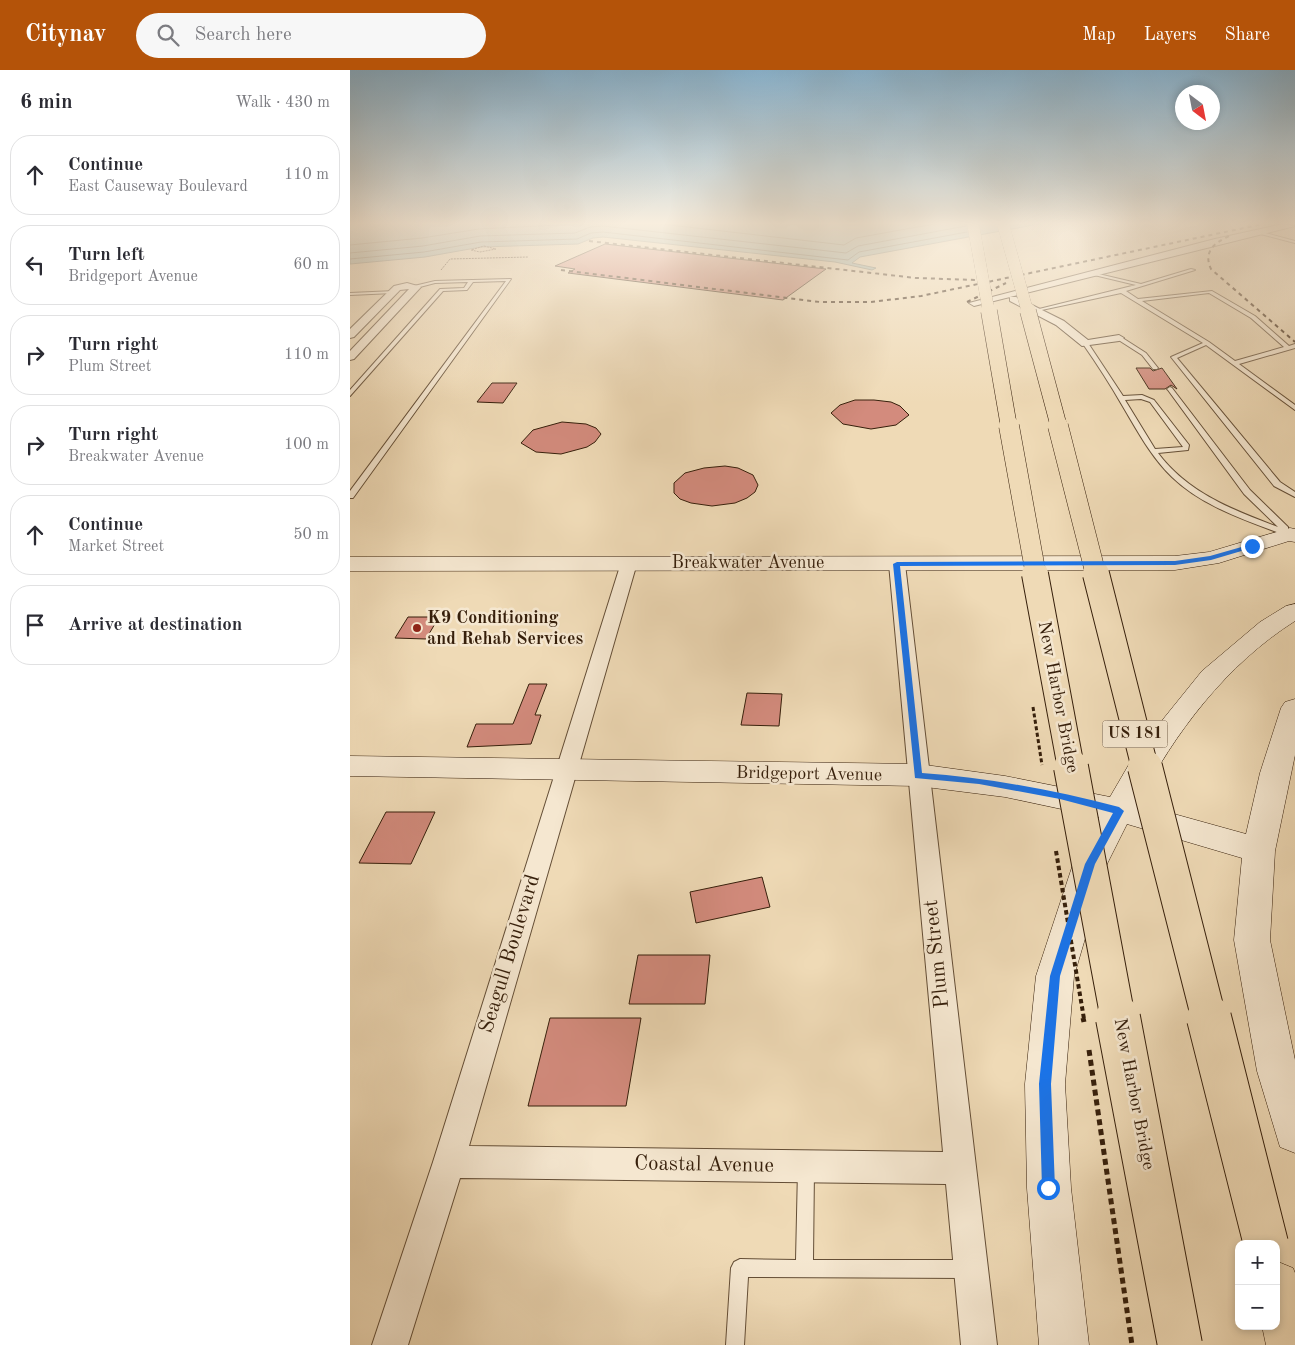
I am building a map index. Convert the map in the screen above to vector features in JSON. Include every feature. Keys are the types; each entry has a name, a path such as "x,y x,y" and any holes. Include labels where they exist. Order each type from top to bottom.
{"highway":[{"name":"New Harbor Bridge","path":"984,284 1055,684 1180,1345"},
{"name":"US 181","path":"1020,284 1045,373 1265,1240"},
{"path":"1280,1300 1292,1345"}],"street":[{"path":"974,303 1050,284"},
{"path":"350,335 355,325 393,292 401,287 416,287"},
{"path":"350,357 416,287"},
{"path":"1004,294 1060,323 1086,344 1119,338"},
{"path":"1060,323 1119,338"},
{"name":"Breakwater Avenue","path":"350,564 1181,563 1211,558 1292,535"},
{"name":"Seagull Boulevard","path":"390,1345 449,1162 565,769 629,563"},
{"name":"Plum Street","path":"897,564 979,1345"},
{"path":"1064,1345 1048,1188 1045,1084 1055,976 1090,864 1145,761 1212,677 1269,627 1295,611"},
{"path":"1295,708 1275,773 1260,851 1252,940 1277,1071 1295,1132"},
{"name":"Bridgeport Avenue","path":"350,766 918,775 979,781 1060,795 1190,829 1260,851"},
{"name":"Coastal Avenue","path":"449,1162 960,1168"}],"lane":[{"path":"416,287 426,284"},
{"path":"350,394 442,290 465,289 470,284"},
{"path":"350,496 506,284"},
{"path":"1134,284 1141,285"},
{"path":"1037,310 1122,291 1146,284"},
{"path":"1122,291 1207,343 1295,408"},
{"path":"350,294 393,292"},
{"path":"1137,300 1210,292 1253,317 1288,348"},
{"path":"1119,338 1139,351 1155,368"},
{"path":"1207,343 1174,358 1277,484 1295,495"},
{"path":"1086,344 1155,451 1176,476 1229,510 1292,535"},
{"path":"1235,364 1295,346"},
{"path":"350,383 360,382"},
{"path":"1170,389 1247,492 1292,535"},
{"path":"1122,398 1142,398 1152,401 1187,446 1186,449 1177,451 1155,451"},
{"path":"804,1268 806,1166"},
{"path":"735,1345 740,1268 971,1268"}],"building":[{"path":"652,284 806,284 783,300"},
{"path":"1136,368 1150,368 1153,371 1162,368 1177,389 1171,385 1165,389 1149,389"},
{"path":"492,383 517,383 503,403 477,402"},
{"path":"855,400 891,402 900,406 909,415 896,425 871,429 843,424 831,413 840,405"},
{"path":"562,422 586,424 596,428 601,434 595,442 587,447 561,454 536,452 521,443 533,430"},
{"path":"725,466 738,468 753,475 758,485 755,492 735,503 712,506 691,503 680,499 674,493 674,483 685,473 704,468"},
{"name":"K9 Conditioning and Rehab Services","path":"408,617 439,617 426,639 395,638"},
{"path":"529,684 547,684 535,715 541,715 531,744 467,747 476,724 513,724"},
{"path":"747,693 782,694 779,726 741,725"},
{"path":"386,812 435,812 411,864 359,863"},
{"path":"762,877 770,907 696,923 690,892"},
{"path":"638,955 710,955 705,1004 629,1004"},
{"path":"550,1018 641,1018 626,1106 528,1106"}],"railway":[{"path":"670,284 820,302 871,302 921,296 980,284"},
{"path":"967,302 1005,284"},
{"path":"1228,284 1295,342"}],"place":[{"name":"K9 Conditioning and Rehab Services","path":"417,628"}],"route":[{"path":"1048,1188 1045,1084 1055,976 1090,864 1119,811 1060,795 979,781 918,775 897,564 1175,563 1211,558 1252,546"}]}
